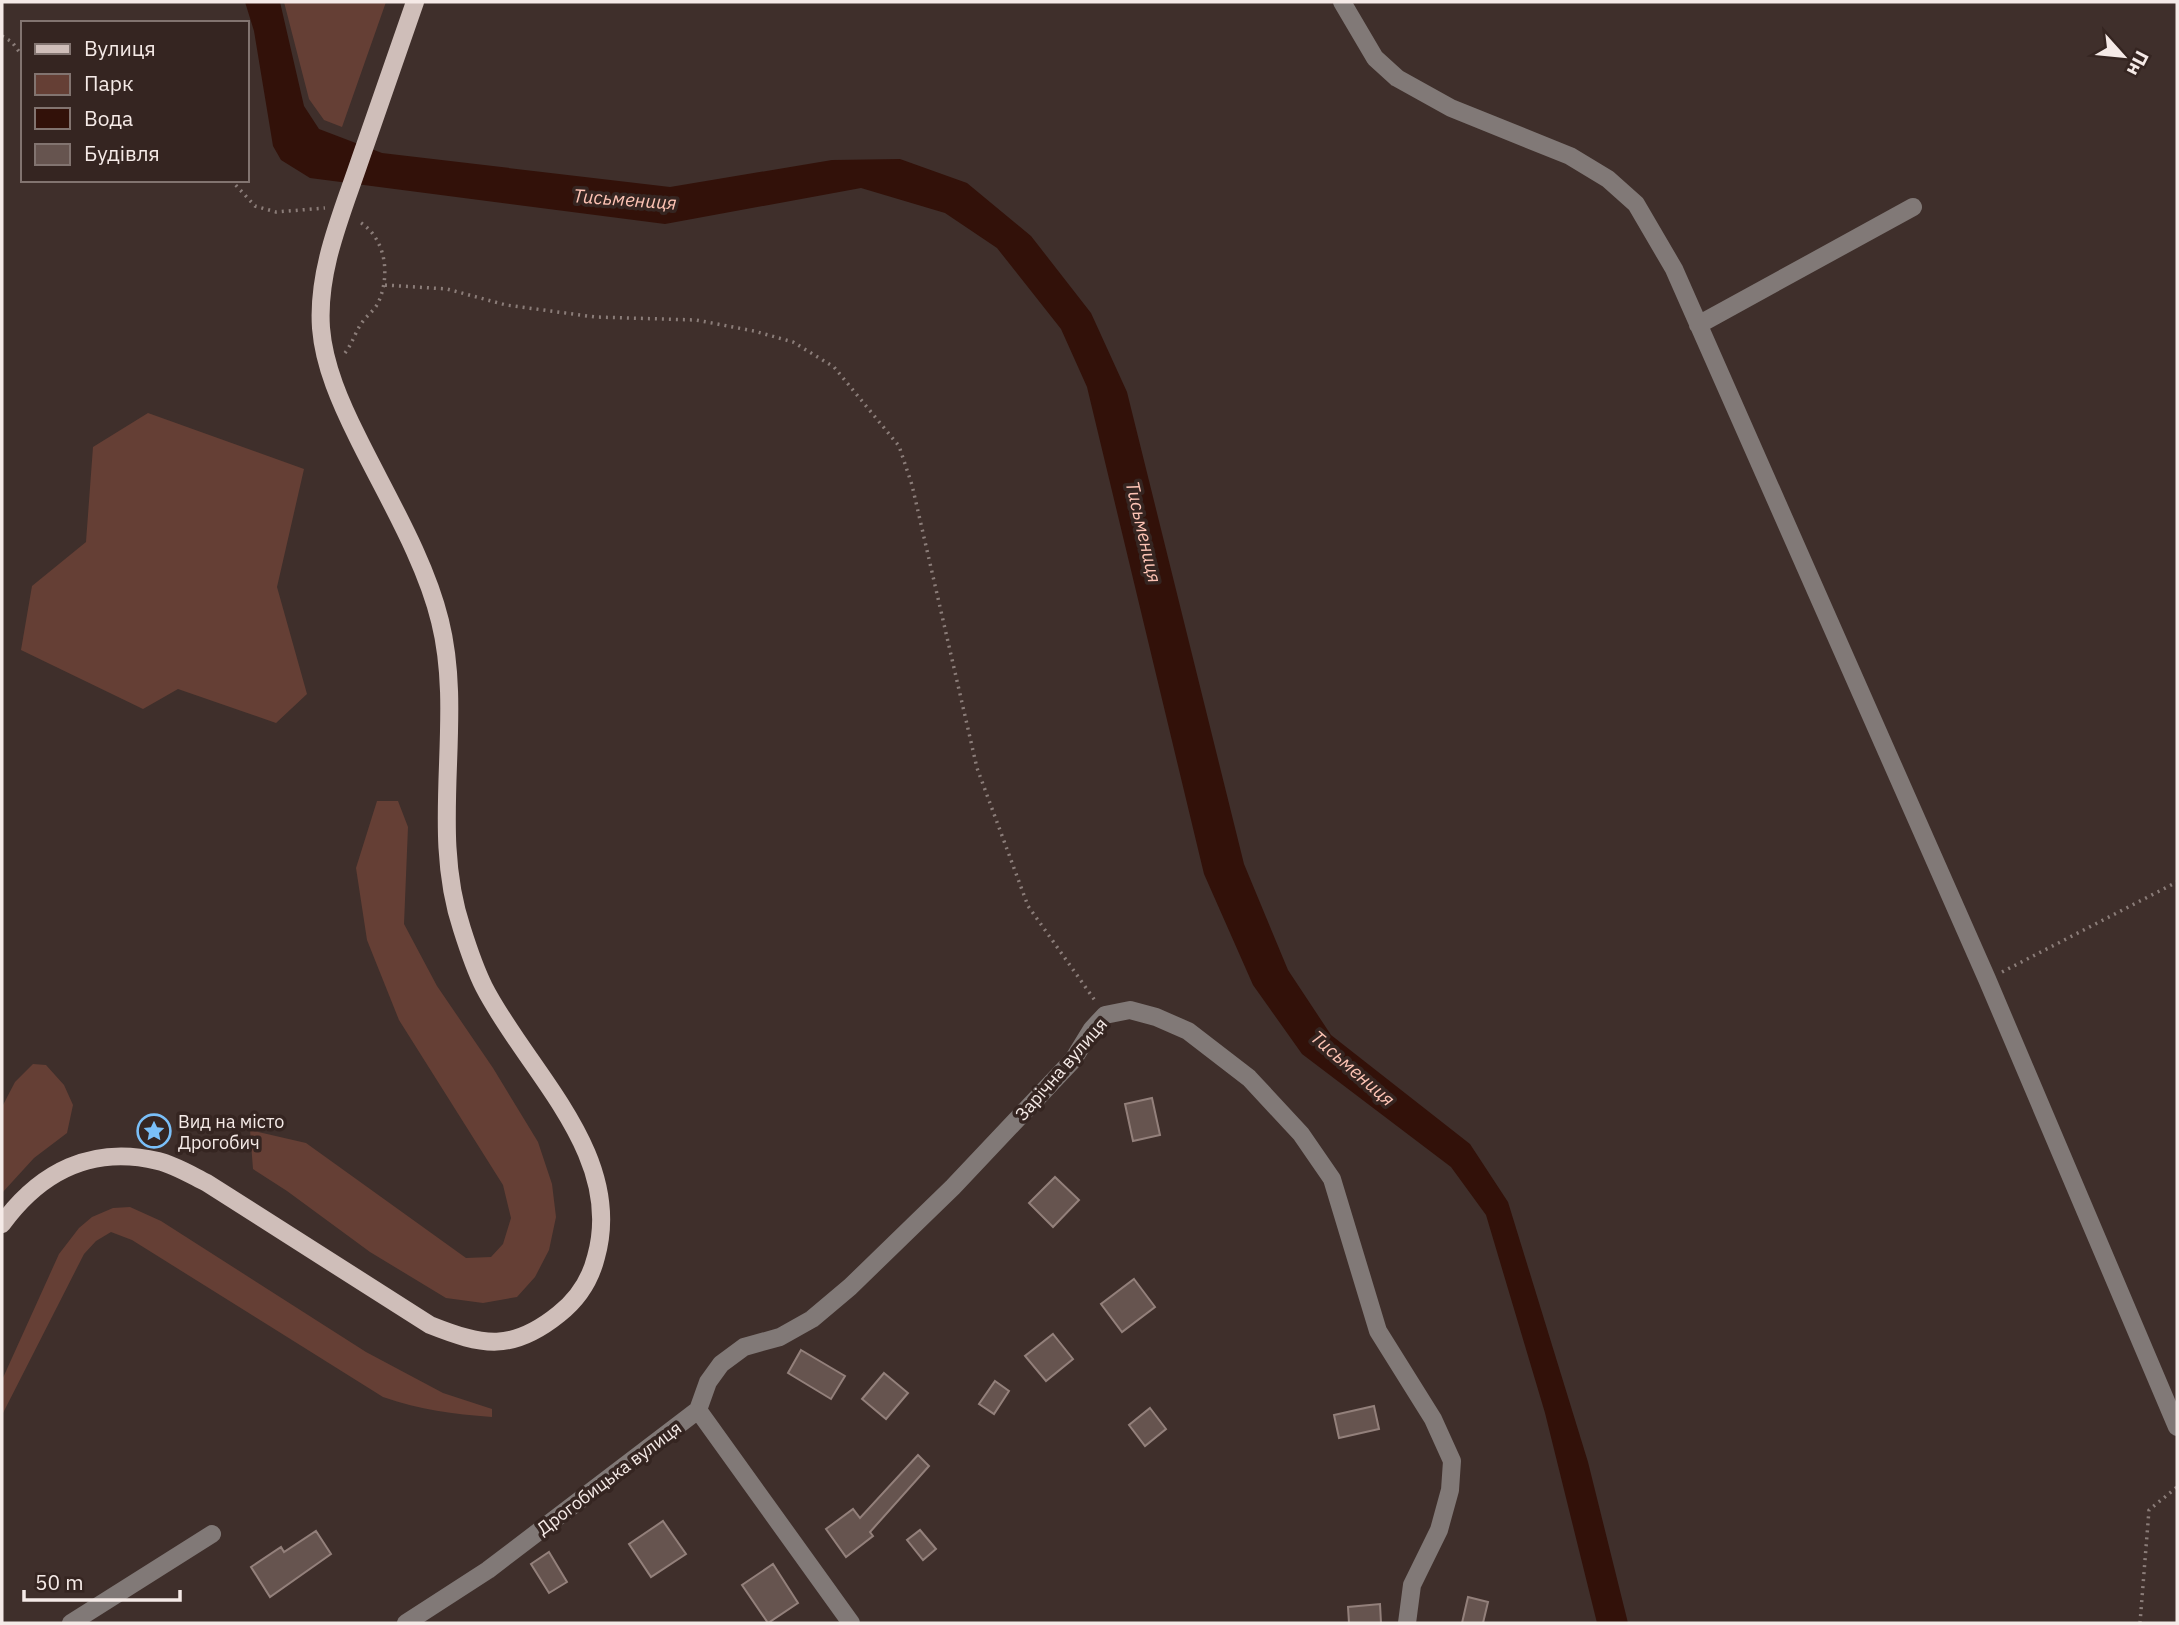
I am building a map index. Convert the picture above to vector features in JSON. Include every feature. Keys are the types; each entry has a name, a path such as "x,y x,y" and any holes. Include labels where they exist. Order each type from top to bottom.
{"main road":[{"path":"2,1224 15,1206 39,1184 66,1168 93,1158 112,1156 158,1161 177,1167 207,1183 430,1325 469,1341 503,1342 536,1332 575,1301 592,1272 602,1236 595,1176 580,1137 484,987 461,928 452,888 445,825 449,681 441,622 415,554 344,410 330,373 321,329 323,279 337,229 415,2"}],"street":[{"path":"1342,2 1375,58 1396,78 1451,108 1570,156 1608,179 1636,204 1674,269 1987,979 2177,1427"},
{"path":"1698,325 1913,207"},
{"name":"Зарічна вулиця","path":"698,1410 708,1382 721,1364 744,1347 780,1337 812,1319 850,1287 953,1187 1073,1060 1092,1029 1105,1015 1130,1010 1156,1017 1188,1031 1249,1077 1301,1134 1332,1179 1378,1331 1433,1419 1452,1461 1450,1489 1439,1530 1412,1585 1407,1623"},
{"name":"Дрогобицька вулиця","path":"406,1623 488,1570 698,1410 851,1623"},
{"path":"71,1623 212,1534"}],"path":[{"path":"2,36 12,42 21,54"},
{"path":"385,285 447,289 506,305 594,317 696,320 754,331 793,342 834,367 899,446 912,485 977,768 1028,906 1105,1015"},
{"path":"1987,979 2177,881"},
{"path":"2140,1623 2149,1510 2177,1487"}],"green space":[{"path":"284,2 386,2 342,127 324,120 309,99"},
{"path":"148,413 304,469 277,587 307,694 276,723 178,689 143,709 21,650 32,586 86,542 93,447"},
{"path":"377,801 398,801 408,827 404,924 437,986 493,1068 538,1142 552,1184 556,1217 549,1250 535,1277 517,1297 483,1303 446,1298 370,1252 253,1169 250,1130 306,1143 466,1258 491,1257 503,1244 511,1218 503,1185 399,1020 367,940 356,868"},
{"path":"33,1064 46,1065 64,1085 73,1105 67,1133 34,1158 2,1193 2,1107 15,1082"},
{"path":"130,1207 161,1221 366,1352 443,1393 492,1409 492,1417 437,1411 383,1397 132,1240 111,1232 96,1241 84,1254 2,1415 2,1380 59,1254 79,1228 92,1217 113,1208"}],"water":[{"name":"Тисьмениця","path":"245,2 280,2 304,106 319,129 382,153 670,187 832,160 900,159 967,183 1031,236 1091,313 1127,392 1244,864 1288,970 1331,1035 1470,1144 1508,1202 1588,1462 1628,1623 1597,1623 1545,1413 1486,1215 1451,1167 1302,1054 1253,985 1204,874 1087,387 1061,329 997,248 945,213 861,188 665,224 310,178 281,160 273,146 254,31"}],"building":[{"path":"1152,1098 1160,1135 1133,1141 1125,1104"},
{"path":"1055,1177 1079,1200 1053,1227 1029,1203"},
{"path":"1134,1279 1155,1307 1122,1332 1101,1304"},
{"path":"1053,1334 1073,1359 1046,1381 1025,1356"},
{"path":"801,1350 845,1376 831,1399 788,1373"},
{"path":"884,1373 908,1393 886,1419 862,1399"},
{"path":"995,1381 1009,1391 994,1414 979,1404"},
{"path":"1374,1406 1379,1429 1339,1438 1334,1415"},
{"path":"1150,1408 1166,1429 1145,1446 1129,1425"},
{"path":"918,1455 929,1466 870,1532 873,1536 846,1557 826,1529 853,1509 860,1518"},
{"path":"663,1521 686,1554 651,1577 629,1544"},
{"path":"920,1530 936,1549 923,1560 907,1540"},
{"path":"316,1531 331,1554 270,1597 251,1567 281,1547 284,1552"},
{"path":"549,1552 567,1582 549,1593 531,1564"},
{"path":"773,1564 798,1603 768,1623 742,1585"},
{"path":"1468,1597 1488,1602 1483,1623 1462,1623"},
{"path":"1380,1604 1381,1623 1349,1623 1348,1607"}],"place":[{"name":"Вид на місто Дрогобич","path":"154,1131"}]}
